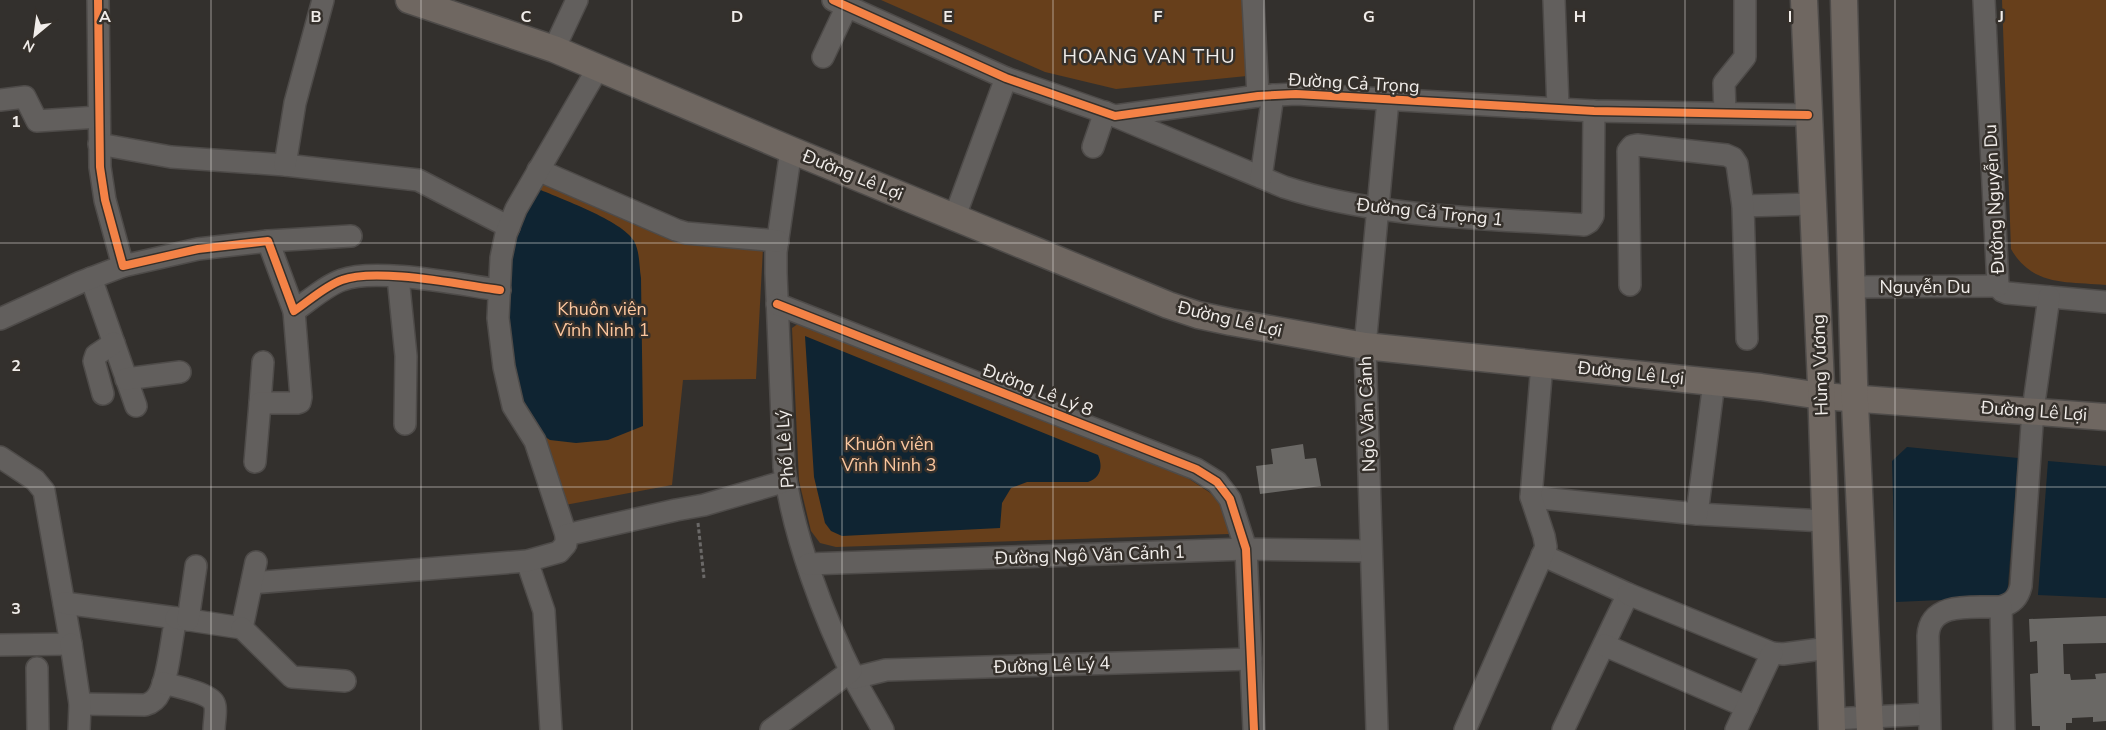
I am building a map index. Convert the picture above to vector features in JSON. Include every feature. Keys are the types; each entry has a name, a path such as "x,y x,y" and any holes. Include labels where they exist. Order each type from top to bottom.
{"main road":[{"name":"Đường Lê Lợi","path":"409,0 554,49 790,150 955,216 1168,305 1198,315 1365,346 1714,382 1821,396 2033,410 2106,417"},
{"name":"Hùng Vương","path":"1804,0 1821,396 1832,725"},
{"name":"Hùng Vương","path":"1844,0 1855,398 1869,724"}],"street":[{"path":"98,0 99,144 102,186 124,266"},
{"path":"285,166 295,103 323,0"},
{"path":"554,49 577,0"},
{"path":"1253,0 1265,96 1261,178"},
{"path":"1554,0 1558,108"},
{"path":"1725,113 1724,83 1745,57 1746,0"},
{"name":"Đường Nguyễn Du","path":"1984,0 1998,286 2007,293 2106,302"},
{"path":"823,57 840,3"},
{"name":"Đường Cả Trọng","path":"840,3 1006,78 1110,114 1296,94 1594,111 1808,115"},
{"path":"252,583 528,561 559,552 566,544 566,535 535,441 522,422 511,397 504,367 498,318 501,258 516,209 598,68"},
{"path":"955,216 1006,78"},
{"path":"0,100 25,97 37,121 99,117"},
{"name":"Ngô Văn Cảnh","path":"1377,730 1365,346 1388,100"},
{"name":"Đường Cả Trọng 1","path":"1110,114 1261,178 1309,195 1378,210 1584,226 1590,222 1593,216 1594,111"},
{"path":"1094,147 1110,114"},
{"path":"99,144 171,157 285,166 418,180 509,227"},
{"path":"1630,285 1627,158 1628,151 1632,146 1726,155 1733,158 1737,164 1743,206 1747,339"},
{"name":"Phố Lê Lý","path":"790,150 778,241 776,273 788,499 808,564 830,624 853,675 883,730"},
{"path":"538,170 686,233 778,241"},
{"path":"1743,206 1812,204"},
{"path":"0,319 91,278 124,266 198,249 268,241 351,236"},
{"path":"260,403 300,402 301,397 294,311 268,241"},
{"path":"294,311 341,280 362,276 398,277 500,290"},
{"path":"398,277 406,356 405,424"},
{"path":"91,278 136,406"},
{"name":"Nguyễn Du","path":"1852,287 1998,286"},
{"path":"1832,725 1930,722 1928,636 1929,627 1934,618 1943,611 1958,608 2002,607 2018,597 2021,586 2033,410 2049,297"},
{"name":"Đường Lê Lý 8","path":"777,304 1196,468 1216,482 1230,499 1246,549 1254,730"},
{"path":"103,394 94,361 96,355 114,343"},
{"path":"255,462 263,362"},
{"path":"1466,730 1546,547 1531,497 1542,364"},
{"path":"126,379 180,372"},
{"path":"1697,514 1714,382"},
{"path":"0,456 35,480 44,492 80,704 79,730"},
{"path":"566,535 696,506 786,482"},
{"path":"1531,497 1697,514 1824,521"},
{"name":"Đường Ngô Văn Cảnh 1","path":"808,564 1246,549 1371,551"},
{"path":"1542,555 1628,594 1772,653 1783,654 1829,648"},
{"path":"528,561 544,611 551,730"},
{"path":"242,628 256,562"},
{"path":"80,704 145,704 154,701 163,683 196,566"},
{"path":"1570,728 1604,645 1628,594"},
{"path":"64,603 242,628 292,677 345,681"},
{"path":"2002,607 2004,730"},
{"path":"0,645 71,644"},
{"path":"1604,645 1747,707"},
{"path":"1736,730 1772,653"},
{"name":"Đường Lê Lý 4","path":"853,675 886,670 1251,659"},
{"path":"37,668 38,730"},
{"path":"771,730 853,675"},
{"path":"163,683 206,695 212,699 215,704 214,730"}],"path":[{"path":"696,506 704,578"}],"green space":[{"path":"881,0 1247,0 1247,76 1116,89 1045,72"},
{"path":"2002,0 2106,0 2106,285 2065,282 2040,276 2020,261 2011,249"},
{"name":"Khuôn viên Vĩnh Ninh 1","path":"537,180 657,234 697,243 763,248 756,379 683,380 672,485 565,505 522,416"},
{"name":"Khuôn viên Vĩnh Ninh 3","path":"802,321 1177,471 1209,492 1229,509 1229,534 836,547 820,543 811,531 799,481 792,328"}],"water":[{"path":"536,188 604,218 628,233 634,241 637,250 641,278 643,426 608,440 576,443 550,440 531,428 510,367 504,328 512,244"},
{"path":"805,336 1098,455 1100,471 1096,478 1088,482 1027,482 1011,488 1002,503 1000,528 842,536 831,531 825,523 814,477"},
{"path":"1907,447 2018,458 2007,597 1896,602 1892,461"},
{"path":"2048,461 2106,466 2106,598 2038,595"}],"building":[{"path":"1303,444 1305,459 1316,458 1321,486 1260,494 1256,466 1273,464 1271,449"},
{"path":"2106,616 2106,643 2063,644 2064,674 2070,674 2071,680 2096,679 2095,674 2106,673 2106,721 2093,722 2093,717 2072,718 2072,723 2066,723 2066,730 2040,730 2040,726 2032,726 2030,674 2038,673 2037,641 2030,642 2029,619"}],"cycle path":[{"path":"98,0 100,167 105,200 123,266 198,249 268,241 294,311 329,286 357,276 376,275 420,278 500,290"},
{"path":"833,0 1006,78 1115,116 1258,96 1296,94 1594,111 1808,115"},
{"path":"777,304 1196,469 1217,482 1230,499 1246,549 1254,730"}],"district":[{"name":"HOANG VAN THU","path":"1149,56"}]}
